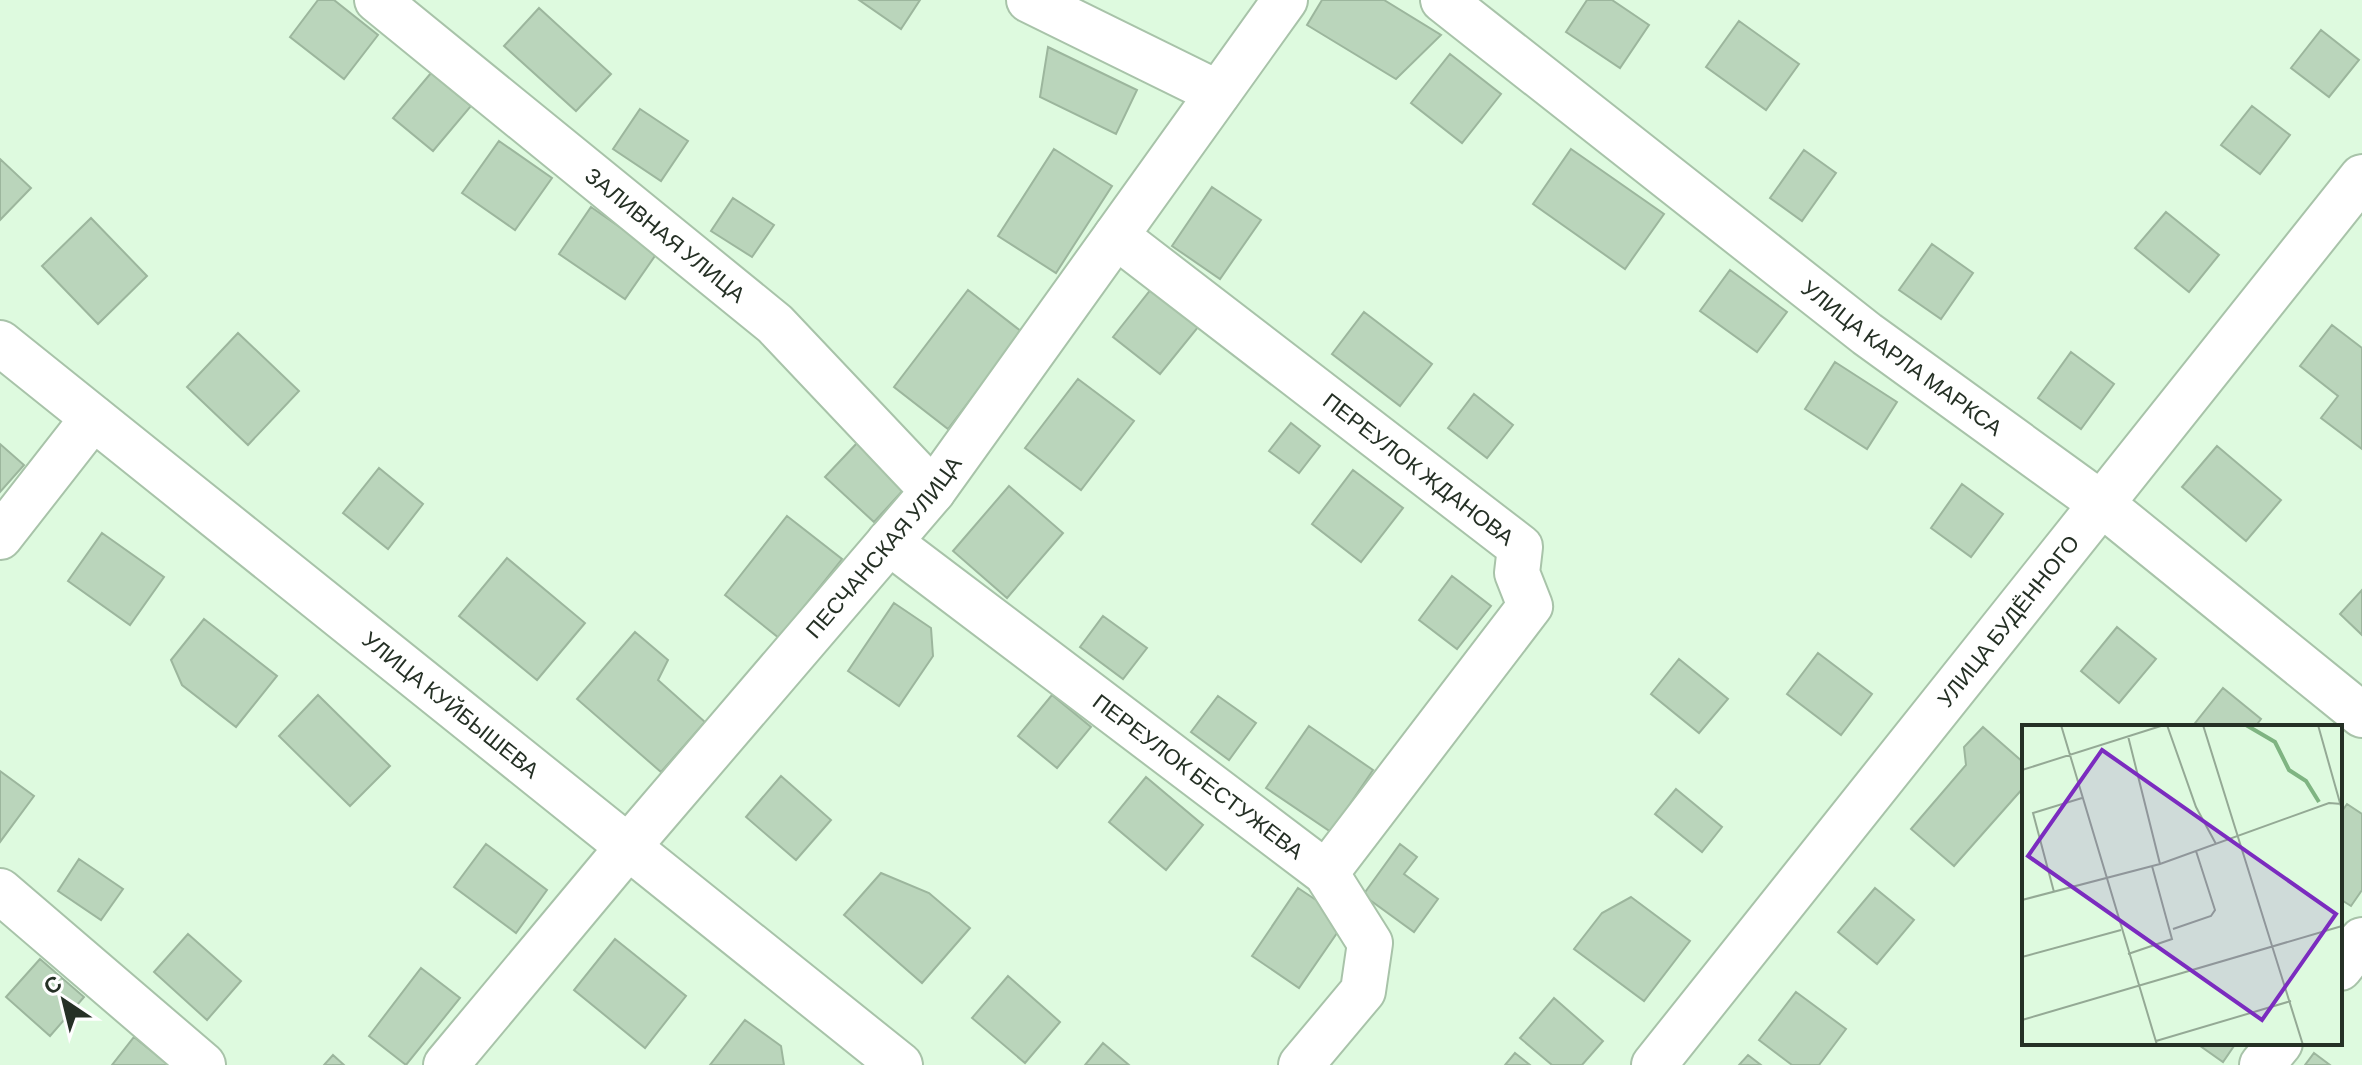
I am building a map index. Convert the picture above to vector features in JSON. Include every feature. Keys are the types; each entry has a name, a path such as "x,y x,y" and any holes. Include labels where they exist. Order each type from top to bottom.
{"street":[{"name":"ЗАЛИВНАЯ УЛИЦА","path":"377,0 775,324 933,491"},
{"path":"1029,0 1218,93"},
{"name":"ПЕСЧАНСКАЯ УЛИЦА","path":"446,1065 933,491 1285,0"},
{"name":"УЛИЦА КАРЛА МАРКСА","path":"1443,0 1867,334 2103,505 2362,715"},
{"name":"УЛИЦА БУДЁННОГО","path":"1654,1065 2362,177"},
{"name":"ПЕРЕУЛОК ЖДАНОВА","path":"1116,236 1520,547 1517,573 1530,606 1326,873"},
{"name":"УЛИЦА КУЙБЫШЕВА","path":"0,343 900,1065"},
{"path":"0,537 93,418"},
{"name":"ПЕРЕУЛОК БЕСТУЖЕВА","path":"889,542 1326,873 1370,943 1363,991 1301,1065"},
{"path":"0,891 203,1065"},
{"path":"2342,965 2362,940"},
{"path":"2262,1065 2278,1045"}],"building":[{"path":"318,0 334,0 378,35 344,79 290,37"},
{"path":"859,0 920,0 901,29"},
{"path":"1322,0 1384,0 1441,35 1396,79 1307,25"},
{"path":"1587,0 1612,0 1649,25 1620,68 1566,32"},
{"path":"539,8 611,74 576,111 504,46"},
{"path":"1739,21 1799,64 1766,110 1706,67"},
{"path":"2321,30 2359,60 2329,97 2291,68"},
{"path":"1048,47 1137,90 1116,134 1040,97"},
{"path":"1450,54 1501,94 1462,143 1411,103"},
{"path":"431,73 471,106 433,151 393,118"},
{"path":"2252,106 2290,135 2260,174 2221,145"},
{"path":"640,109 688,141 661,181 613,149"},
{"path":"499,141 552,178 515,230 462,193"},
{"path":"1054,149 1112,186 1056,273 998,236"},
{"path":"1571,149 1664,214 1625,269 1533,204"},
{"path":"1804,150 1836,173 1802,221 1770,198"},
{"path":"0,159 31,188 0,220"},
{"path":"1212,187 1261,220 1220,279 1172,246"},
{"path":"733,198 774,225 752,257 711,231"},
{"path":"591,207 657,253 625,299 559,254"},
{"path":"2166,212 2219,255 2189,292 2135,248"},
{"path":"91,218 147,276 98,324 42,266"},
{"path":"1932,244 1973,273 1941,319 1899,290"},
{"path":"1730,270 1787,312 1757,352 1700,311"},
{"path":"1152,288 1199,326 1160,374 1113,337"},
{"path":"968,290 1022,332 948,429 894,387"},
{"path":"1364,312 1432,364 1400,406 1332,354"},
{"path":"2332,325 2362,348 2362,449 2321,418 2338,396 2300,366"},
{"path":"238,333 299,391 248,445 187,387"},
{"path":"2071,352 2114,384 2081,429 2038,398"},
{"path":"1835,362 1897,402 1867,449 1805,409"},
{"path":"1078,379 1134,421 1081,490 1025,448"},
{"path":"1474,394 1513,425 1487,458 1448,428"},
{"path":"1291,423 1320,446 1299,473 1269,451"},
{"path":"858,442 906,487 874,522 825,477"},
{"path":"0,444 24,465 0,492"},
{"path":"2217,446 2281,500 2246,541 2182,487"},
{"path":"379,468 423,504 388,549 343,513"},
{"path":"1353,470 1403,508 1361,562 1312,524"},
{"path":"1962,484 2003,514 1971,557 1931,528"},
{"path":"1009,486 1063,533 1007,598 953,551"},
{"path":"787,516 842,559 779,638 725,595"},
{"path":"102,533 164,577 130,625 68,581"},
{"path":"507,558 585,623 537,680 459,616"},
{"path":"1452,576 1491,606 1457,649 1419,620"},
{"path":"2362,590 2362,635 2340,614"},
{"path":"894,603 931,628 933,656 899,706 848,671"},
{"path":"1103,616 1147,648 1123,679 1080,647"},
{"path":"204,619 277,676 236,727 182,685 171,660"},
{"path":"2117,627 2156,659 2119,703 2081,671"},
{"path":"635,632 668,660 658,680 705,722 661,772 577,699"},
{"path":"1818,653 1872,694 1841,735 1787,694"},
{"path":"1679,659 1728,699 1699,733 1651,694"},
{"path":"2223,688 2261,719 2256,725 2194,725"},
{"path":"318,695 390,766 350,806 279,736"},
{"path":"1052,695 1091,727 1057,768 1018,736"},
{"path":"1218,696 1256,723 1229,760 1191,732"},
{"path":"1309,726 1373,770 1331,832 1266,788"},
{"path":"1983,727 2022,761 2022,789 1954,866 1911,829 1966,765 1964,747"},
{"path":"0,771 34,796 0,842"},
{"path":"781,776 831,820 796,860 746,817"},
{"path":"1146,777 1203,825 1166,870 1109,822"},
{"path":"1676,789 1722,827 1702,852 1655,814"},
{"path":"2347,804 2362,814 2362,890 2351,906 2342,900 2342,811"},
{"path":"486,844 547,890 516,933 454,887"},
{"path":"1400,844 1417,857 1404,874 1438,899 1414,932 1363,895"},
{"path":"79,859 123,889 101,920 58,891"},
{"path":"881,873 929,893 970,928 922,983 844,915"},
{"path":"1298,888 1346,920 1299,988 1252,956"},
{"path":"1875,888 1914,920 1877,964 1838,932"},
{"path":"1631,897 1690,941 1644,1001 1574,949 1602,913"},
{"path":"188,934 241,981 207,1020 154,972"},
{"path":"615,939 686,996 645,1048 574,990"},
{"path":"40,959 84,997 50,1036 6,997"},
{"path":"421,968 460,998 406,1065 369,1036"},
{"path":"1008,976 1060,1022 1025,1063 972,1018"},
{"path":"1796,992 1846,1029 1819,1065 1792,1065 1759,1040"},
{"path":"1554,998 1603,1041 1582,1065 1552,1065 1520,1038"},
{"path":"745,1020 781,1046 784,1065 710,1065"},
{"path":"134,1037 169,1065 112,1065"},
{"path":"1103,1043 1129,1065 1085,1065"},
{"path":"2199,1045 2235,1045 2223,1062"},
{"path":"1515,1053 1530,1065 1505,1065"},
{"path":"2314,1053 2330,1065 2305,1065"},
{"path":"333,1055 344,1065 324,1065"},
{"path":"1748,1055 1761,1065 1739,1065"}]}
